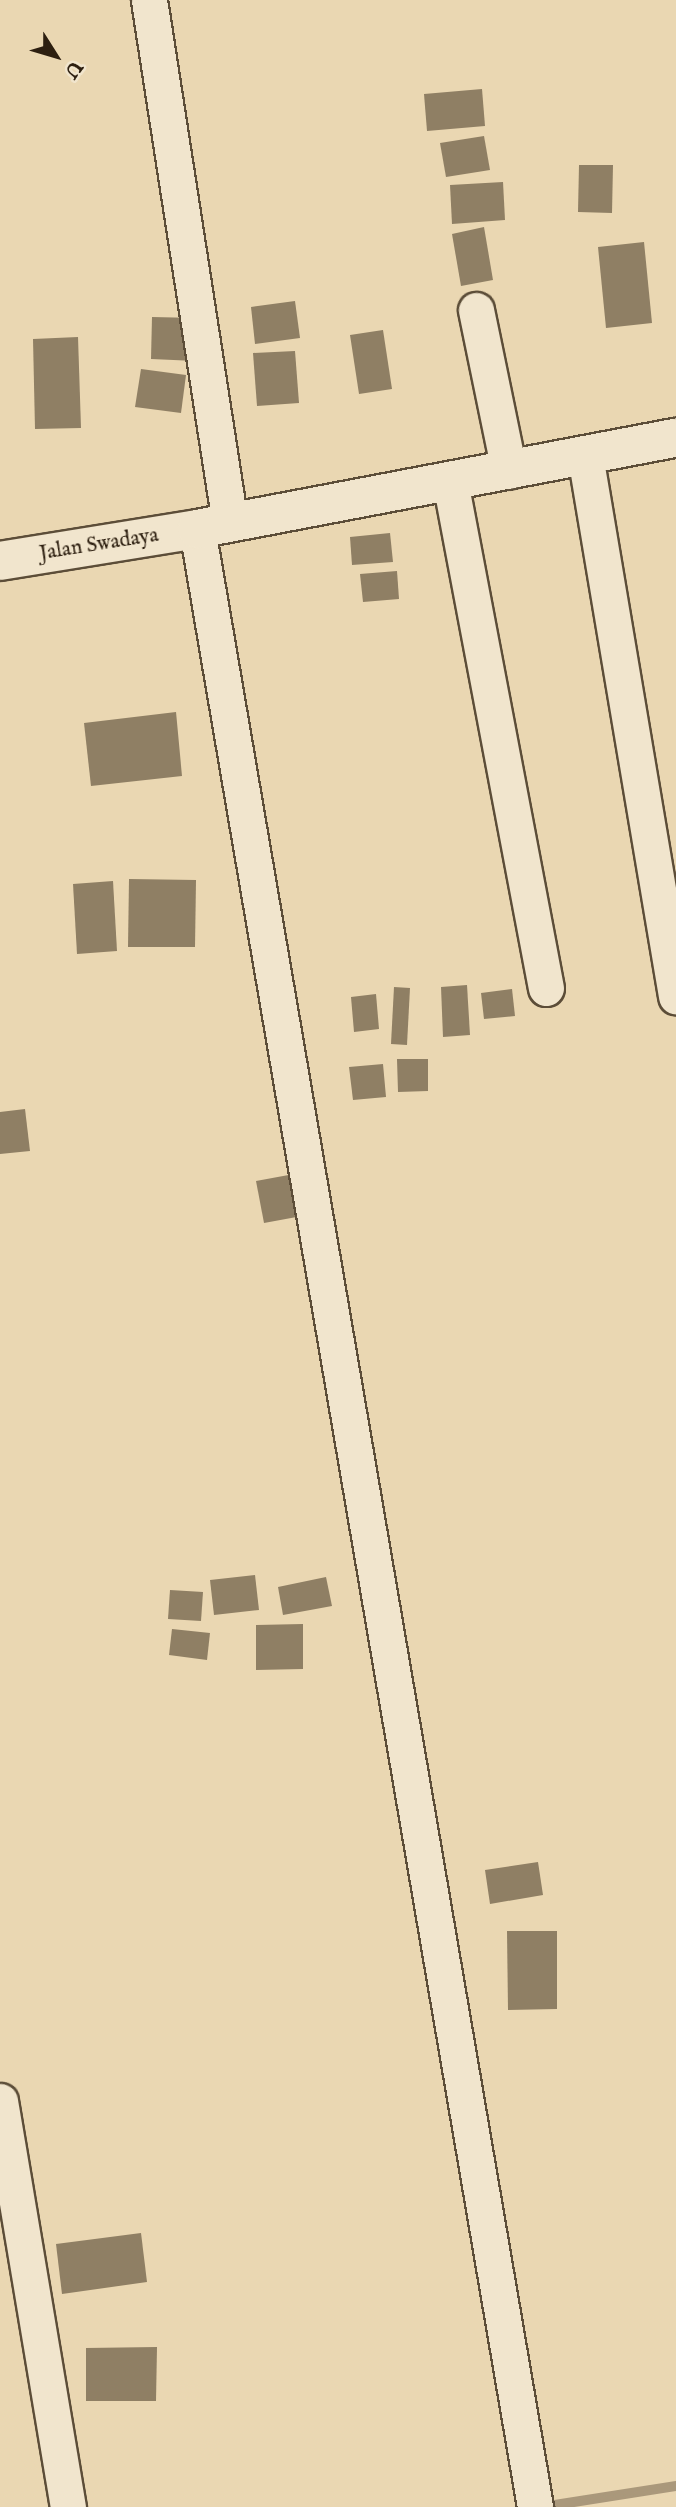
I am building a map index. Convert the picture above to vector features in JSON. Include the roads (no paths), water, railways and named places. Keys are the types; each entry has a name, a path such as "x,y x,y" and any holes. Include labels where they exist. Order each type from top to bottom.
{"street":[{"path":"149,0 214,526 535,2507"},
{"path":"476,310 509,471"},
{"name":"Jalan Swadaya","path":"1,553 214,526 676,438"},
{"path":"585,455 676,996"},
{"path":"450,481 545,988"},
{"path":"0,2101 68,2507"}],"waterway":[{"path":"542,2507 676,2486"}]}
